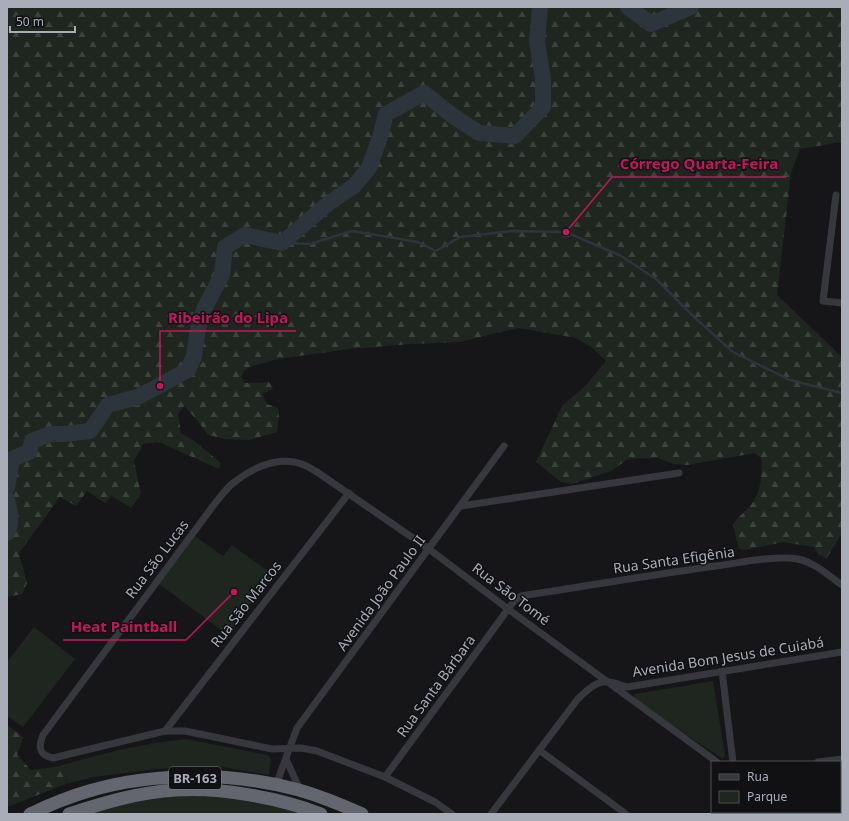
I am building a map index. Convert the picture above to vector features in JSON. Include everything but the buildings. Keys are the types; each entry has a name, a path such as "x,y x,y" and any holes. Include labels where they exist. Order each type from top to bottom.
{"highway":[{"name":"BR-163","path":"30,814 89,791 118,784 149,780 211,778 243,780 300,790 362,814"},
{"name":"BR-163","path":"68,814 120,799 148,793 177,790 206,790 256,797 288,804 321,814"}],"street":[{"path":"836,195 824,301 842,303"},
{"name":"Avenida João Paulo II","path":"276,785 297,728 504,446"},
{"name":"Rua São Tomé","path":"282,462 294,462 307,466 349,493 429,549 508,609 716,761"},
{"name":"Rua São Lucas","path":"165,731 53,758 44,755 41,751 40,741 43,735 216,502 231,485 247,473 263,465 282,462"},
{"path":"461,506 680,473"},
{"name":"Rua São Marcos","path":"165,731 349,493"},
{"name":"Rua Santa Efigênia","path":"508,609 514,601 521,596 775,559 798,559 810,563 842,585"},
{"name":"Rua Santa Bárbara","path":"385,777 508,609"},
{"name":"Avenida Bom Jesus de Cuiabá","path":"606,681 627,687 842,652"},
{"path":"722,671 733,761"},
{"path":"491,814 576,700 588,688 606,681"},
{"path":"165,731 184,731 272,749 301,748 317,751 385,777 434,802 452,814"},
{"path":"539,750 626,814"},
{"path":"824,761 842,758"},
{"path":"286,759 300,790"}],"green space":[{"path":"7,7 842,7 842,142 800,149 791,173 777,295 842,357 842,533 826,559 818,554 814,547 783,542 745,550 739,549 733,524 751,505 759,489 762,470 761,458 755,453 688,465 674,464 658,458 628,459 611,471 572,484 561,482 536,462 562,406 586,385 606,361 593,348 576,338 519,328 460,342 349,349 278,359 250,367 245,370 241,377 245,383 269,382 273,389 262,394 267,404 278,408 279,417 277,432 249,440 225,439 208,435 184,406 178,414 181,433 194,441 221,463 219,469 159,442 143,444 134,461 141,494 131,508 112,496 105,503 87,491 76,506 60,497 19,553 27,583 22,594 7,597"},
{"path":"195,536 223,556 232,545 272,574 228,635 159,584"},
{"path":"34,627 75,659 23,727 7,716 7,662"},
{"path":"713,681 725,755 723,759 634,700 635,694"},
{"path":"7,725 23,737 17,755 31,770 55,767 65,776 66,784 7,807"},
{"path":"186,739 267,755 271,759 269,775 224,767 192,767 156,769 94,777 66,784 67,780 55,767 136,746"},
{"path":"178,795 223,797 267,803 308,814 85,814 119,803"}],"waterway":[{"path":"7,488 12,459 29,452 32,441 50,434 90,431 108,405 138,397 188,370 194,356 198,329 204,309 222,275 225,247 245,235 282,243 329,203 354,186 369,168 386,114 424,93 453,116 479,133 515,136 543,107 543,78 537,42 540,7"},
{"path":"628,7 651,24 691,7"},
{"path":"282,243 310,244 352,231 418,242 436,251 460,237 513,231 566,232 621,256 656,279 693,316 733,352 790,380 842,393"},
{"path":"7,500 10,517 10,525 7,533"}],"place":[{"name":"Córrego Quarta-Feira","path":"566,232"},
{"name":"Ribeirão do Lipa","path":"160,386"},
{"name":"Heat Paintball","path":"234,592"}]}
